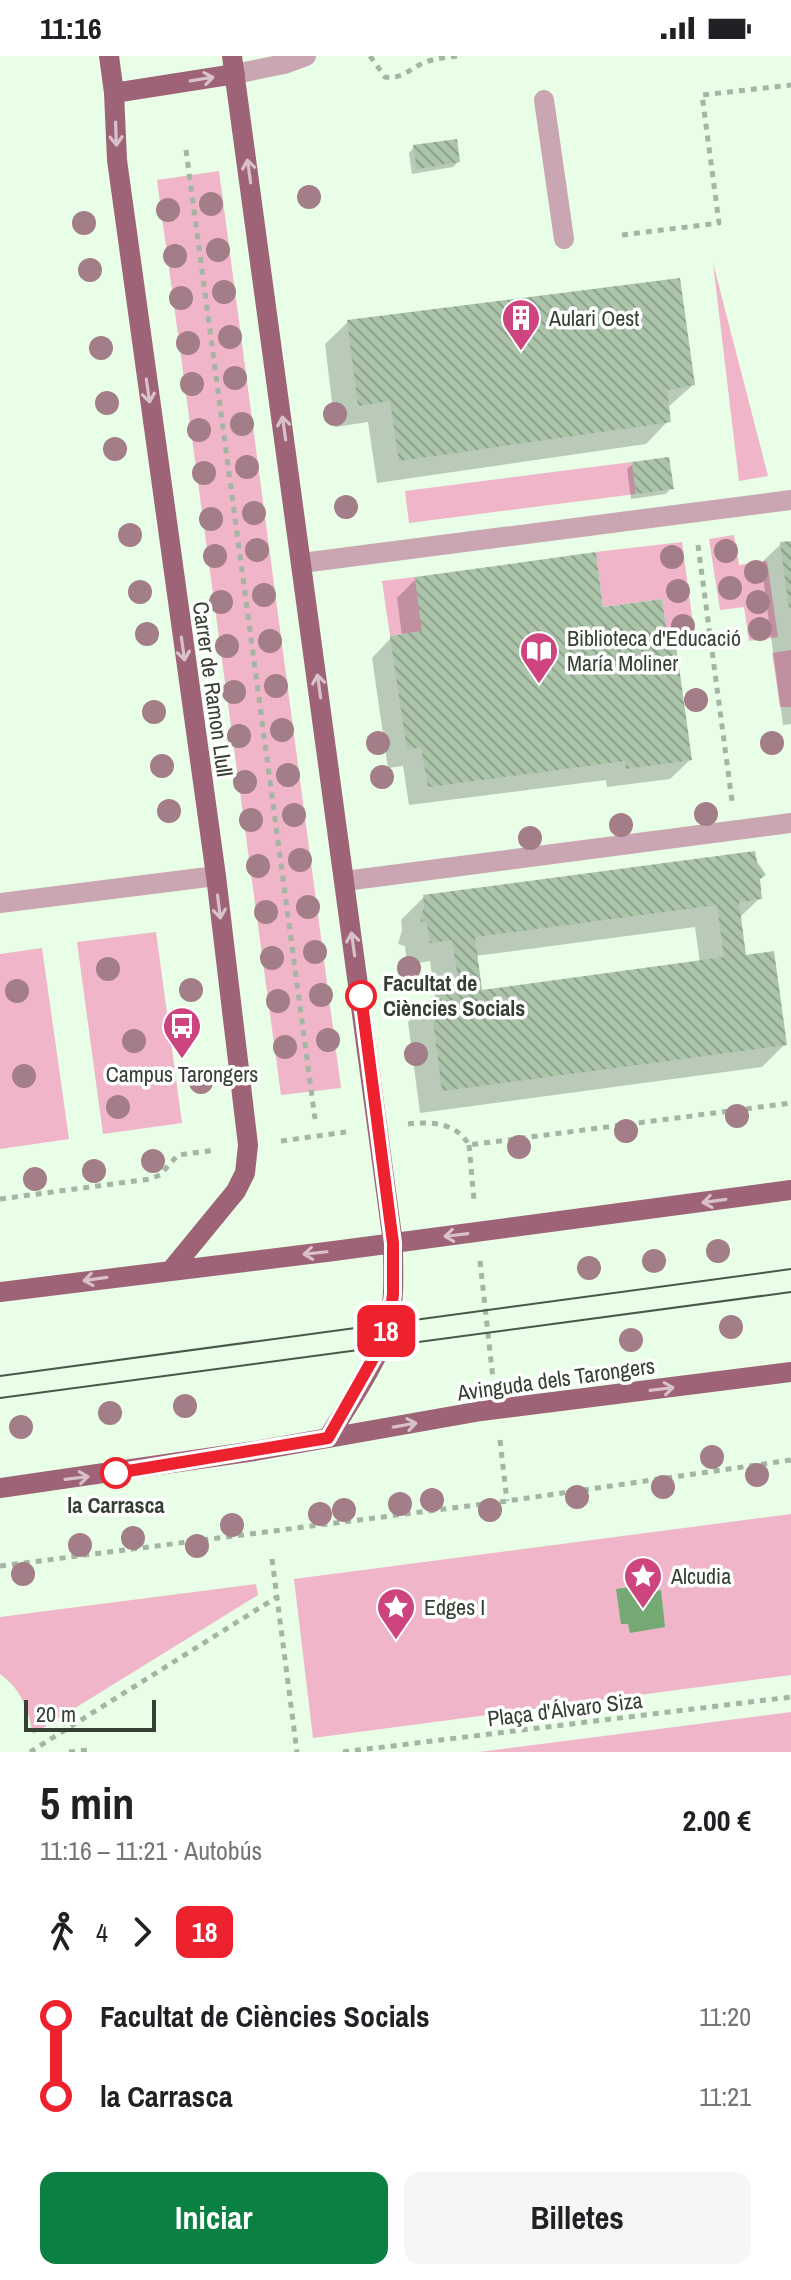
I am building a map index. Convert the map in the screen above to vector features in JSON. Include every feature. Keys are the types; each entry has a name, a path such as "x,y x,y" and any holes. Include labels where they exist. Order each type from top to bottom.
{"main road":[{"name":"Carrer de Ramon Llull","path":"109,56 121,191 216,876 248,1145 245,1173 236,1191 172,1269"},
{"path":"114,93 234,65 393,1243 393,1294 389,1325 370,1366 328,1438"},
{"path":"0,1292 477,1233 791,1190"},
{"name":"Avinguda dels Tarongers","path":"0,1488 116,1473 496,1410 791,1372"}],"street":[{"path":"234,65 284,64 306,56"},
{"path":"544,100 564,239"},
{"path":"302,563 791,500"},
{"path":"345,881 791,823"},
{"path":"0,903 216,876"}],"path":[{"path":"370,56 385,77 393,78 405,75 423,63 459,56"},
{"path":"622,235 719,223 702,95 791,85"},
{"path":"186,150 315,1119"},
{"path":"694,512 736,830"},
{"path":"469,1145 507,1501"},
{"path":"0,1566 507,1501 791,1460"},
{"path":"272,1559 297,1752"},
{"path":"30,1752 277,1597"},
{"name":"Plaça d'Álvaro Siza","path":"343,1752 791,1697"},
{"path":"69,1752 89,1752"}],"shaded area":[{"path":"219,171 341,1088 281,1095 157,180"},
{"path":"713,263 768,476 739,481"},
{"path":"632,462 636,494 409,523 405,491"},
{"path":"734,535 739,565 767,561 778,637 749,641 744,607 720,610 709,539"},
{"path":"682,542 695,639 674,631 667,632 662,599 603,607 596,552"},
{"path":"415,577 422,631 390,636 382,581"},
{"path":"791,650 791,707 780,707 772,653"},
{"path":"156,932 182,1123 103,1134 77,942"},
{"path":"42,948 69,1139 0,1149 0,954"},
{"path":"791,1514 791,1675 313,1738 294,1579"},
{"path":"256,1584 258,1595 33,1734 23,1701 0,1674 0,1617"},
{"path":"652,1584 653,1592 661,1590 665,1627 630,1633 628,1624 621,1624 616,1589"},
{"path":"791,1712 791,1752 479,1752"}],"building":[{"path":"457,139 460,162 417,169 413,145"},
{"name":"Aulari Oest","path":"680,278 695,385 667,390 671,422 399,461 390,401 358,406 347,320"},
{"path":"669,457 674,489 636,494 632,462"},
{"path":"791,541 791,608 789,608 780,542"},
{"name":"Biblioteca d'Educació María Moliner","path":"596,552 603,607 662,599 667,632 674,631 692,760 626,769 625,761 428,787 421,747 407,750 390,636 422,631 415,577"},
{"name":"Facultat de Ciències Socials","path":"755,851 757,862 766,875 760,879 762,899 739,902 746,955 774,951 787,1045 442,1091 430,997 460,992 452,940 430,943 427,923 420,921 423,895","holes":["717,905 724,957 482,990 475,937"]}],"tram line":[{"path":"0,1376 791,1269"},
{"path":"0,1398 791,1292"}],"bus line":[{"name":"18","path":"116,1473 328,1438 370,1366 389,1325 393,1294 393,1243 361,996"}],"place":[{"name":"Aulari Oest","path":"521,352"},
{"name":"Biblioteca d'Educació María Moliner","path":"539,685"},
{"name":"Facultat de Ciències Socials","path":"361,996"},
{"name":"Campus Tarongers","path":"182,1060"},
{"name":"la Carrasca","path":"116,1473"},
{"name":"Alcudia","path":"643,1610"},
{"name":"Edges I","path":"396,1641"}]}
